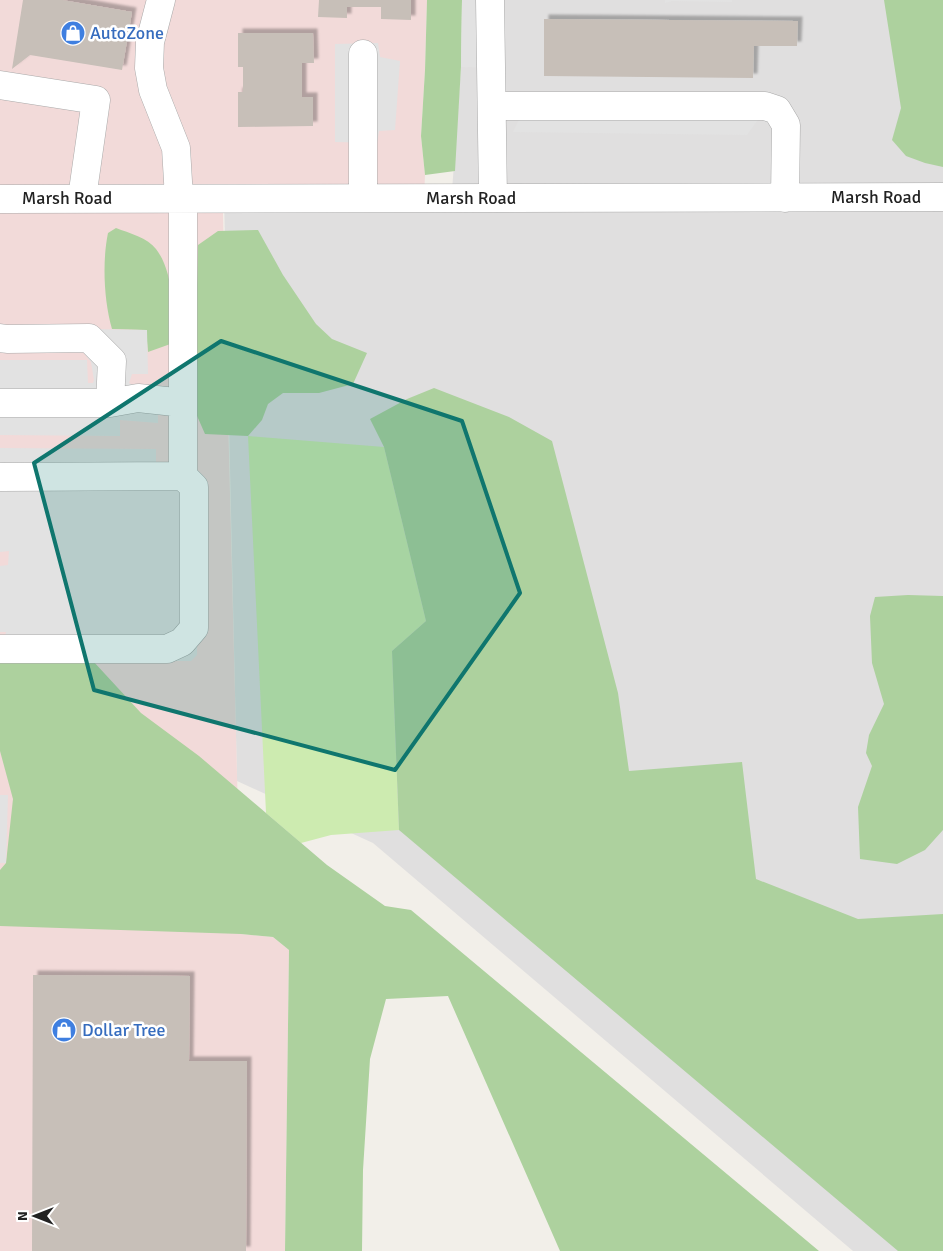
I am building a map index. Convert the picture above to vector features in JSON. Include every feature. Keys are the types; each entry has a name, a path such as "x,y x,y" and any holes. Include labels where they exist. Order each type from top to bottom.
{"street":[{"path":"0,649 167,649 182,642 194,628 194,487 183,476 181,198 176,148 152,90 149,68 150,42 161,0"},
{"path":"490,0 493,198"},
{"path":"364,54 364,198"},
{"path":"0,84 96,100 82,198"},
{"path":"492,106 765,106 778,110 786,125 785,198"},
{"name":"Marsh Road","path":"0,199 943,197"},
{"path":"0,338 89,338 112,361 110,403"},
{"path":"0,403 110,403 138,398 174,402 183,393"},
{"path":"0,477 183,476"}],"highlighted area":[{"path":"221,341 462,421 520,593 395,770 94,690 34,463"}],"shaded area":[{"path":"0,0 427,0 421,136 425,175 424,198 0,192"},
{"path":"462,0 943,0 943,1251 853,1251 373,843 237,781 224,197 452,191 461,67"},
{"path":"462,0 499,0 496,68 461,67"},
{"path":"665,0 732,0 732,2 672,1 665,3"},
{"path":"378,43 380,57 400,61 395,130 379,131 377,143 335,142 335,44"},
{"path":"521,116 759,118 747,135 513,132"},
{"path":"224,203 241,934 273,937 289,950 285,1251 0,1251 0,205"},
{"path":"88,329 147,330 148,374 132,374 129,383 133,385 157,384 158,423 120,420 120,436 0,435 0,360 87,360 88,383 93,383 91,362 84,353"},
{"path":"0,448 156,449 156,467 170,461 198,486 197,655 191,661 0,661 6,632 0,632 0,566 8,565 9,551 0,552"},
{"path":"0,795 8,795 6,863 0,863"}],"green space":[{"path":"427,0 462,0 461,67 455,171 425,175 421,136"},
{"path":"884,0 943,0 943,167 906,156 892,140 901,108"},
{"path":"116,228 138,236 153,245 162,258 172,294 176,342 148,352 146,330 112,329 106,294 105,256 108,233"},
{"path":"258,230 283,275 316,324 332,339 367,353 353,384 319,393 283,393 268,404 262,420 248,436 205,434 194,409 198,245 218,231"},
{"path":"434,388 509,417 552,441 618,693 629,771 742,762 756,879 858,919 943,914 943,1251 898,1251 399,830 392,651 426,621 384,447 370,419 407,399"},
{"path":"248,436 384,447 426,621 392,651 399,830 331,835 301,843 266,813"},
{"path":"908,595 943,596 943,830 925,850 897,864 860,859 858,807 872,766 866,753 869,735 884,704 872,663 870,616 875,597"},
{"path":"93,661 141,713 199,756 327,865 385,906 411,910 819,1251 560,1251 448,996 386,999 370,1059 363,1170 362,1251 285,1251 289,950 273,937 241,934 0,926 0,870 6,863 13,799 0,751 0,662"}],"building":[{"name":"AutoZone","path":"23,0 62,0 132,12 122,70 30,55 12,69"},
{"path":"319,0 411,0 411,20 381,19 381,7 347,7 347,18 318,17"},
{"path":"544,19 798,21 797,46 754,46 753,78 544,76"},
{"path":"238,33 313,33 314,63 302,63 302,97 313,97 313,126 238,127 238,92 243,92 243,67 238,67"},
{"path":"33,975 190,976 189,1061 247,1061 246,1251 32,1251"}],"place":[{"name":"AutoZone","path":"73,33"},
{"name":"Dollar Tree","path":"64,1030"}]}
